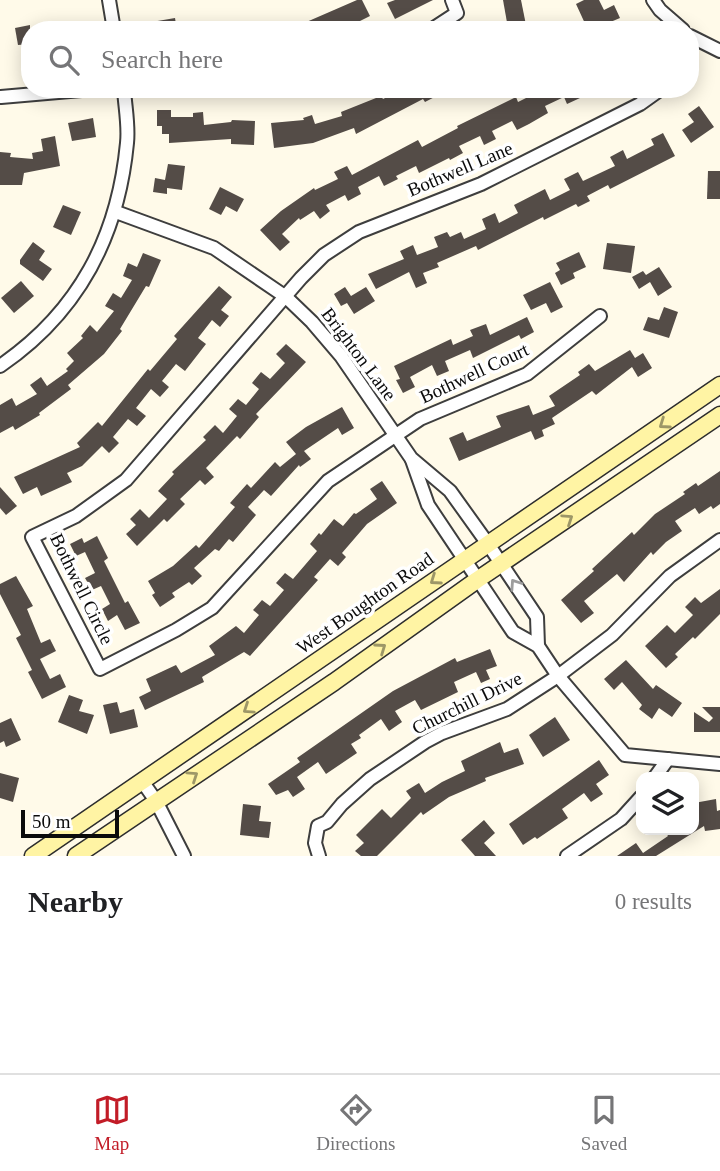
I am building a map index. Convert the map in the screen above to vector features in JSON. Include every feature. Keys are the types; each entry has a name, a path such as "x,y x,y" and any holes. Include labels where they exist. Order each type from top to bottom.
{"main road":[{"name":"West Boughton Road","path":"33,856 720,385"},
{"path":"76,856 334,682 477,580 720,415"}],"street":[{"path":"109,0 112,21"},
{"path":"445,21 457,13 452,0"},
{"path":"653,0 673,21"},
{"path":"699,44 720,51"},
{"path":"1,97 21,95"},
{"path":"0,366 35,340 69,304 97,260 116,212 128,141 125,98"},
{"name":"Bothwell Lane","path":"286,297 324,255 359,232 481,184 648,98"},
{"name":"Brighton Lane","path":"116,212 214,248 286,297 328,339 411,458 450,491 502,564 537,617 538,646"},
{"name":"Bothwell Circle","path":"286,297 126,480 76,516 32,537 100,669 176,631 212,608 328,481 395,435"},
{"name":"Bothwell Court","path":"395,435 420,419 527,373 600,316"},
{"name":"Brighton Lane","path":"411,458 428,505 513,632 538,646 558,676 625,755 720,764"},
{"name":"Churchill Drive","path":"319,856 315,843 318,826 327,822 342,804 370,779 425,742 507,709 558,676 612,635 670,576 720,540"},
{"path":"659,772 668,759"},
{"path":"142,781 156,801 184,856"},
{"path":"567,856 621,819 636,802"}],"building":[{"path":"357,0 362,0 370,16 360,21 309,21"},
{"path":"395,0 433,0 395,19 387,3"},
{"path":"503,0 521,0 525,21 507,21"},
{"path":"584,0 599,0 604,10 614,5 620,18 613,21 584,21 576,4"},
{"path":"21,27 21,45 18,45 15,28"},
{"path":"376,98 433,98 425,102 423,99 356,134 354,128 313,143 274,148 271,123 304,120 303,118 312,115 315,124 342,116 341,112"},
{"path":"514,98 518,102 526,98 562,98 545,106 548,113 517,130 512,121 492,131 496,139 484,145 480,136 459,146 463,153 419,173 416,166 396,176 398,179 384,186 379,176 358,187 361,194 348,201 345,195 326,205 330,211 320,219 314,211 300,220 299,218 282,234 290,242 280,251 260,230 281,211 314,188 315,190 338,179 334,172 347,166 352,175 418,140 422,147"},
{"path":"564,98 580,98 567,104"},
{"path":"699,106 714,127 691,143 682,130 694,122 688,114"},
{"path":"157,110 171,110 171,117 193,117 193,113 203,112 204,125 232,120 255,121 254,145 231,144 231,139 169,143 169,134 162,134 162,126 157,126"},
{"path":"93,118 96,137 72,141 68,123"},
{"path":"663,133 675,156 610,189 608,185 587,196 590,201 578,207 576,204 544,220 543,217 478,250 476,246 437,263 439,267 423,273 427,283 416,288 409,272 376,289 368,274 404,259 400,251 413,245 417,255 438,247 434,237 447,232 450,237 461,232 464,239 486,229 482,219 495,213 499,223 518,213 514,205 545,189 550,200 570,190 564,179 578,172 583,181 615,166 610,157 623,150 627,159 654,145 651,139"},
{"path":"55,136 60,166 24,173 22,185 0,185 0,152 11,153 10,157 33,159 32,153 43,151 41,139"},
{"path":"168,164 185,166 182,190 167,188 167,194 153,192 155,178 165,180"},
{"path":"708,171 720,171 720,199 707,199"},
{"path":"220,187 244,199 237,212 226,206 221,215 209,209"},
{"path":"63,205 81,212 71,235 53,227"},
{"path":"33,242 45,251 39,260 52,269 43,281 20,264"},
{"path":"607,243 635,246 631,273 603,269"},
{"path":"579,252 586,267 573,273 575,278 561,285 555,273 560,270 556,263"},
{"path":"143,253 161,260 149,287 146,286 120,329 122,331 104,354 68,385 71,389 39,413 40,415 15,430 13,426 0,433 0,405 12,398 16,406 37,394 30,385 41,377 47,386 68,371 66,369 74,361 67,353 83,338 81,336 90,325 97,332 114,311 105,306 113,293 121,298 132,280 123,276 128,263 137,267"},
{"path":"659,267 672,287 658,296 650,282 639,289 632,277 643,271 646,275"},
{"path":"21,281 34,296 14,313 1,298"},
{"path":"550,282 563,307 551,313 546,303 531,310 523,295"},
{"path":"219,286 232,297 221,310 229,316 220,327 212,320 198,338 206,344 185,371 176,364 162,381 169,387 160,397 151,389 136,408 146,416 137,426 128,419 113,437 119,443 109,453 102,446 82,466 67,473 72,482 41,496 37,487 23,494 14,477 80,447 77,443 98,422 102,426 148,369 150,371 177,339 174,336"},
{"path":"345,287 351,296 366,287 375,301 354,314 347,303 341,306 334,294"},
{"path":"664,307 678,312 669,338 643,330 648,317 659,320"},
{"path":"527,317 534,332 521,339 519,335 473,358 470,350 445,361 449,371 437,376 432,365 410,377 415,387 403,393 396,380 400,379 394,366 451,339 453,345 473,336 470,330 486,324 490,335"},
{"path":"286,344 306,362 256,414 259,417 240,439 237,436 206,468 214,477 205,485 200,480 180,499 185,504 167,522 164,519 137,546 126,534 136,525 130,519 140,509 149,518 167,499 158,491 174,474 172,472 206,440 203,437 215,425 223,433 237,416 229,409 238,399 246,405 259,389 252,383 261,372 270,379 285,363 276,354"},
{"path":"630,350 635,358 643,353 652,368 638,377 632,367 596,395 592,391 552,418 555,424 542,430 544,436 535,440 531,431 459,461 449,438 463,432 467,441 501,427 496,416 529,405 533,415 555,406 549,396 580,375 578,372 589,364 595,371"},
{"path":"342,407 354,428 342,435 338,428 304,451 311,459 300,467 299,465 271,496 264,490 248,507 256,515 233,542 229,539 219,551 215,549 194,568 202,576 192,585 189,582 172,593 175,597 160,607 152,595 155,593 148,581 173,566 196,545 199,548 235,507 230,503 247,484 251,488 275,462 280,467 296,454 286,442 306,427"},
{"path":"720,471 720,504 699,514 695,508 675,521 682,531 653,555 651,552 624,582 617,574 584,601 594,613 581,623 561,600 632,532 634,535 655,514 685,494 683,492 696,483 698,486"},
{"path":"382,481 397,503 367,524 342,553 346,557 338,566 330,559 314,577 318,580 250,656 244,652 202,677 204,682 145,710 139,697 151,691 146,679 176,665 181,673 215,655 209,646 236,626 244,633 259,615 253,610 262,600 270,606 284,590 276,583 285,573 293,579 317,551 310,544 319,533 321,535 334,519 343,526 354,513 377,499 370,489"},
{"path":"0,487 17,506 6,515 0,508"},
{"path":"97,536 108,558 104,561 125,603 128,601 140,623 125,630 117,615 108,621 102,609 110,604 101,586 92,590 85,578 95,573 85,552 76,556 70,544 82,538 84,543"},
{"path":"16,576 33,606 27,609 41,643 50,639 56,651 40,659 50,679 60,674 66,687 42,699 28,672 32,670 16,638 21,635 0,594 0,584"},
{"path":"720,589 720,614 675,654 678,657 666,668 645,646 667,625 675,633 693,615 685,607 695,597 701,603"},
{"path":"490,649 497,666 486,670 490,679 481,683 476,672 454,682 458,692 421,710 415,700 395,711 402,722 389,731 381,719 351,744 357,753 326,774 318,762 297,777 305,789 293,797 288,790 276,795 268,784 300,762 297,758 393,691 455,658 457,662"},
{"path":"626,660 653,689 656,685 682,703 672,717 659,708 652,719 639,709 642,705 622,682 614,690 604,679"},
{"path":"69,695 83,700 79,711 94,715 87,734 58,722"},
{"path":"117,702 120,713 134,709 138,727 110,734 103,705"},
{"path":"702,707 720,707 720,732 694,732 694,712 709,722 713,718"},
{"path":"555,717 570,740 543,757 529,735"},
{"path":"11,718 21,740 6,747 4,741 0,743 0,723"},
{"path":"500,742 504,753 518,748 524,764 485,778 486,781 449,797 423,815 421,812 377,856 361,856 355,851 364,843 356,835 382,809 391,818 411,798 406,791 419,783 425,793 465,771 461,761"},
{"path":"599,760 609,775 596,784 603,794 591,802 584,793 562,809 568,818 523,845 509,824"},
{"path":"0,773 19,778 13,802 0,798"},
{"path":"716,799 717,811 720,810 720,829 705,831 704,826 699,829 699,802"},
{"path":"243,804 261,806 259,821 271,822 269,838 240,835"},
{"path":"484,820 495,833 484,843 496,856 475,856 461,840"},
{"path":"690,835 656,856 617,856 636,843 643,853 668,836"}]}
